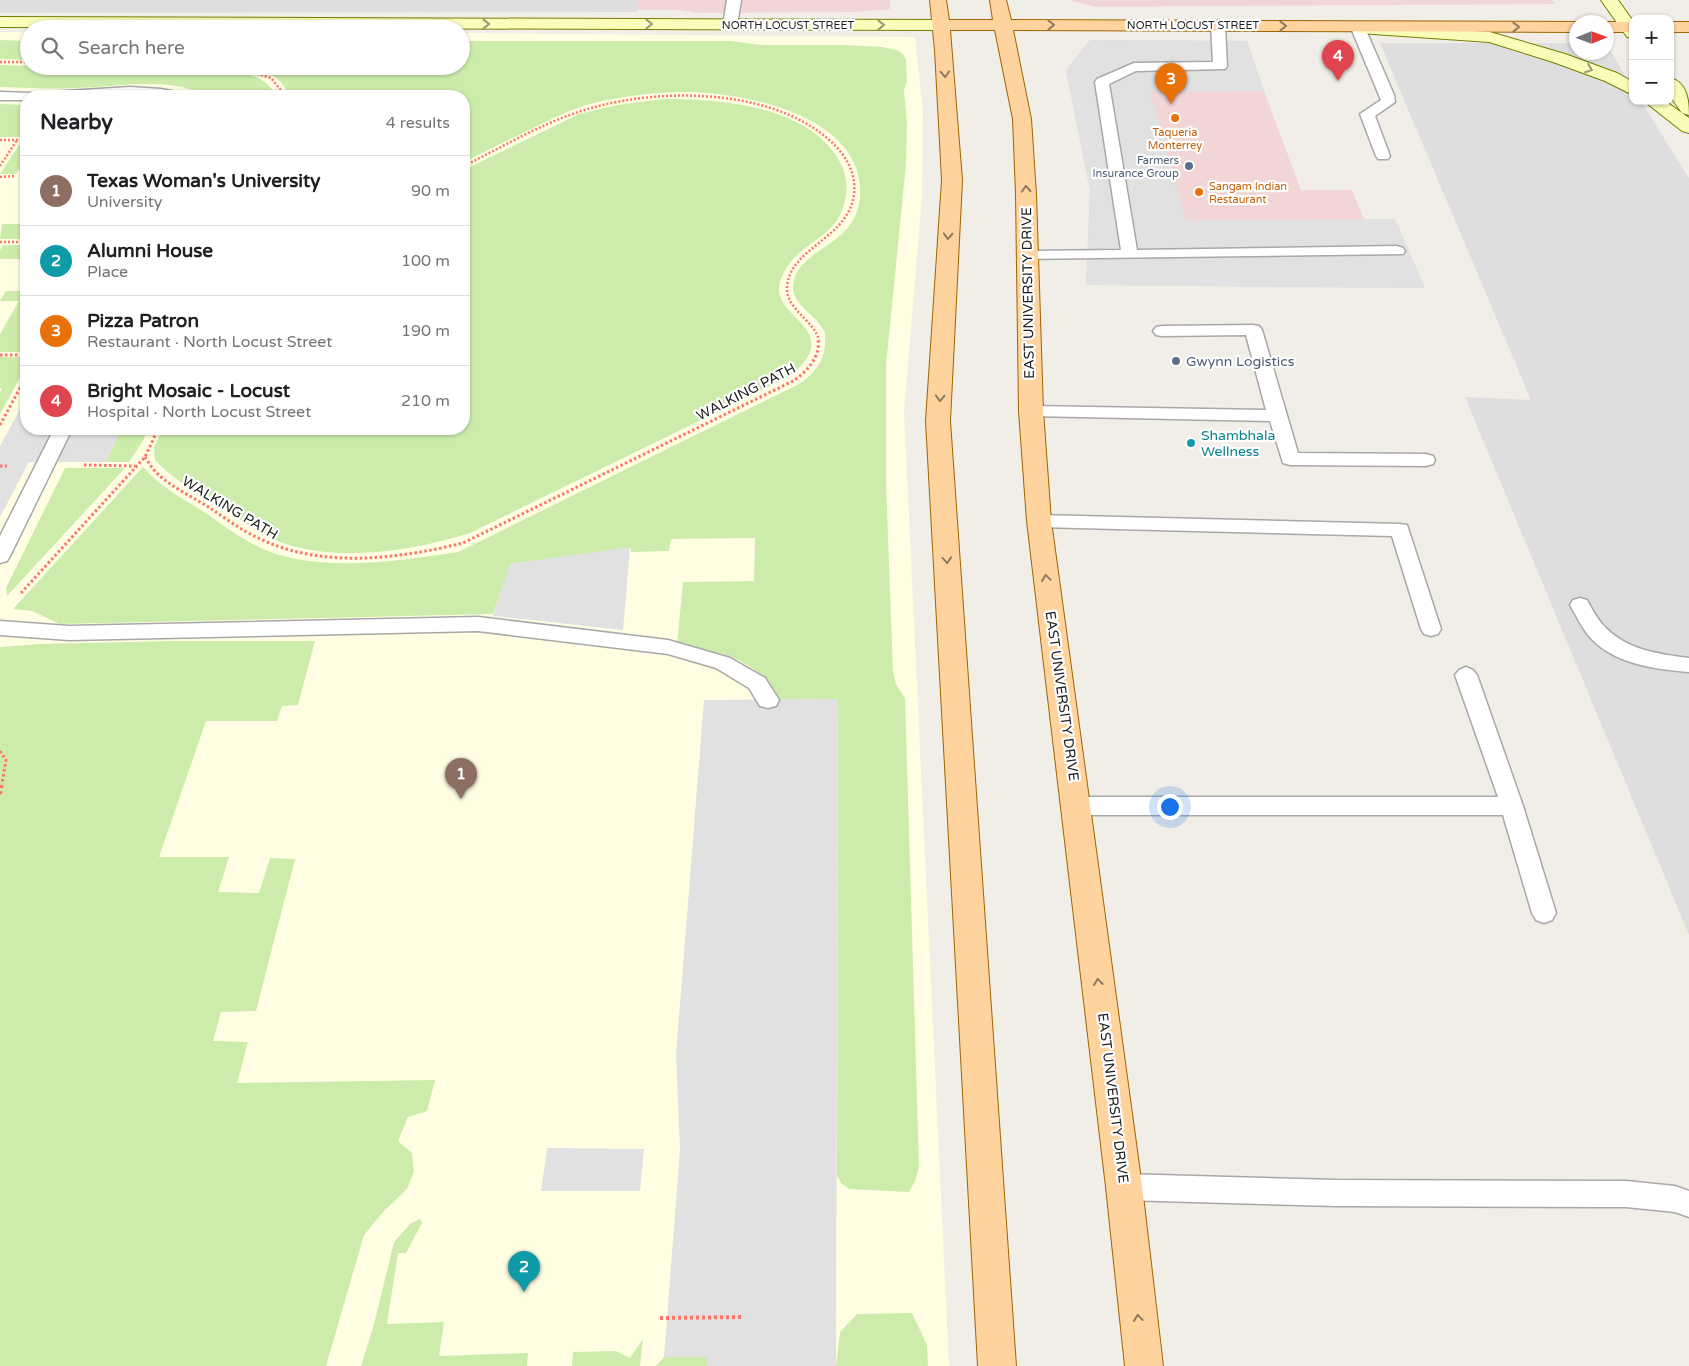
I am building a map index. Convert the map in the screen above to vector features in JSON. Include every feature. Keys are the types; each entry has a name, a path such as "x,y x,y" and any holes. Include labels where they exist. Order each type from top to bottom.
{"main road":[{"path":"1609,0 1629,26"},
{"name":"NORTH LOCUST STREET","path":"470,24 730,25 939,13 1000,12 1218,25 1569,27"},
{"name":"EAST UNIVERSITY DRIVE","path":"1000,12 1022,119 1028,256 1031,411 1039,521 1124,1187 1144,1366"},
{"path":"939,13 944,50 952,180 938,421 997,1366"},
{"name":"NORTH LOCUST STREET","path":"0,22 20,22"},
{"path":"1318,26 1490,37 1559,58 1611,78 1629,88"},
{"path":"1674,27 1689,27"},
{"path":"1614,28 1629,29"},
{"path":"1674,89 1689,109"},
{"path":"1659,105 1689,127"}],"lane":[{"path":"730,25 734,0"},
{"path":"1130,254 1102,82 1134,67 1220,66 1218,25"},
{"path":"1358,28 1387,95 1388,102 1367,114 1383,156"},
{"path":"0,96 20,96"},
{"path":"1028,256 1397,251"},
{"path":"1162,331 1253,330 1290,459 1426,460"},
{"path":"1031,411 1277,416"},
{"path":"0,556 60,435"},
{"path":"1039,521 1400,530 1431,629"},
{"path":"1580,605 1596,631 1613,644 1635,656 1660,663 1689,665"},
{"path":"0,628 69,633 478,624 668,647 723,663 757,682 768,700"},
{"path":"1466,675 1512,806 1544,913"},
{"path":"1076,806 1512,806"},
{"path":"1124,1187 1336,1193 1626,1194 1674,1198 1689,1204"}],"path":[{"path":"0,62 20,62"},
{"path":"261,75 271,78 281,90"},
{"name":"WALKING PATH","path":"145,457 159,476 271,546 324,557 364,557 416,553 463,543 793,381 813,364 819,350 819,340 816,331 792,304 787,292 788,281 797,262 838,229 846,218 852,205 854,184 851,169 843,154 819,130 781,112 736,100 680,95 629,99 583,109 470,163"},
{"path":"0,140 17,140"},
{"path":"0,166 17,140"},
{"path":"0,176 14,176"},
{"path":"0,242 20,242"},
{"path":"0,355 20,355"},
{"path":"0,425 20,389"},
{"path":"21,593 145,457 155,435"},
{"path":"82,465 136,466"},
{"path":"0,751 6,760 0,794"},
{"path":"660,1318 744,1317"}],"shaded area":[{"path":"0,0 639,0 637,12 0,13"},
{"path":"639,0 890,0 890,9 855,12 696,13 679,10 637,10"},
{"path":"1070,0 1552,0 1555,4 1096,7"},
{"path":"0,32 20,32 20,75 470,75 470,33 915,37 923,112 922,197 904,411 949,1366 0,1366"},
{"path":"1090,40 1247,41 1301,190 1352,190 1364,219 1395,219 1425,288 1086,285 1090,190 1066,70"},
{"path":"1090,40 1247,41 1264,91 1150,92 1186,220 1395,219 1425,288 1086,285 1090,190 1066,70"},
{"path":"1380,43 1569,43 1569,60 1614,60 1614,57 1629,81 1629,105 1643,105 1689,178 1689,935 1465,397 1531,400"},
{"path":"20,409 20,435 118,435 106,462 29,462 0,517 0,446"},
{"path":"630,547 623,630 493,616 510,564"},
{"path":"838,699 836,1366 707,1366 707,1357 664,1357 680,1150 676,1055 704,700"},
{"path":"547,1148 644,1149 640,1191 541,1191"}],"green space":[{"path":"0,40 20,41 20,60 0,59"},
{"path":"470,41 731,41 761,45 882,47 897,50 903,54 906,60 907,81 904,90 907,123 906,164 886,365 886,483 893,671 896,684 905,698 919,1167 909,1192 849,1189 841,1183 837,1176 838,699 768,700 769,681 746,664 726,655 677,645 683,582 754,581 755,538 671,539 669,551 631,552 631,548 511,564 493,614 60,624 32,611 13,609 143,467 149,474 179,497 235,534 255,545 278,554 302,560 328,563 382,562 434,556 458,552 799,384 814,371 821,361 825,334 821,325 796,298 793,292 793,285 797,272 806,261 841,235 851,223 858,208 860,188 854,163 840,142 819,126 794,113 738,97 688,92 650,94 612,99 574,109 470,159 470,90 286,90 271,75 470,75"},
{"path":"0,65 20,66 20,75 249,75 259,78 272,90 192,90 160,84 68,88 0,87"},
{"path":"663,99 686,99 737,104 762,109 787,118 809,129 827,144 841,164 844,170 846,190 845,203 840,215 827,232 792,260 780,282 780,295 785,306 810,335 811,347 805,360 789,377 470,533 424,545 398,549 347,553 322,552 275,540 184,484 155,460 154,447 160,435 470,435 470,167 579,114 617,105"},
{"path":"0,104 20,105 20,137 0,137"},
{"path":"20,145 20,170 16,174 0,174"},
{"path":"2,224 20,224 20,239 0,239"},
{"path":"3,245 20,245 20,259 0,259 0,250"},
{"path":"6,291 20,291 20,352 0,352 0,334 19,301 0,301"},
{"path":"0,357 20,357 20,378 0,414 0,392 2,389 0,388"},
{"path":"118,435 146,435 129,462 106,462"},
{"path":"65,468 125,468 7,596 6,588"},
{"path":"173,641 315,641 298,705 282,706 277,721 206,721 159,857 229,857 218,892 259,893 270,858 295,859 256,1011 221,1012 213,1041 248,1042 237,1083 435,1080 427,1111 408,1117 398,1141 412,1153 414,1172 407,1189 383,1212 364,1235 326,1366 0,1366 0,647 41,644"},
{"path":"420,1219 422,1223 406,1253 398,1253 387,1324 444,1322 439,1356 528,1353 527,1366 361,1366 374,1324 394,1242 410,1224"},
{"path":"912,1313 927,1345 928,1366 836,1366 840,1332 857,1314"},
{"path":"643,1339 640,1366 572,1366 573,1352 616,1351 630,1358"},
{"path":"664,1357 708,1357 707,1366 656,1366"}],"place":[{"name":"Bright Mosaic - Locust","path":"1338,81"},
{"name":"Pizza Patron","path":"1171,104"},
{"name":"Taqueria Monterrey","path":"1175,118"},
{"name":"Farmers Insurance Group","path":"1189,166"},
{"name":"Sangam Indian Restaurant","path":"1199,192"},
{"name":"Gwynn Logistics","path":"1176,361"},
{"name":"Shambhala Wellness","path":"1191,443"},
{"name":"Texas Woman's University","path":"461,799"},
{"name":"Alumni House","path":"524,1292"}]}
